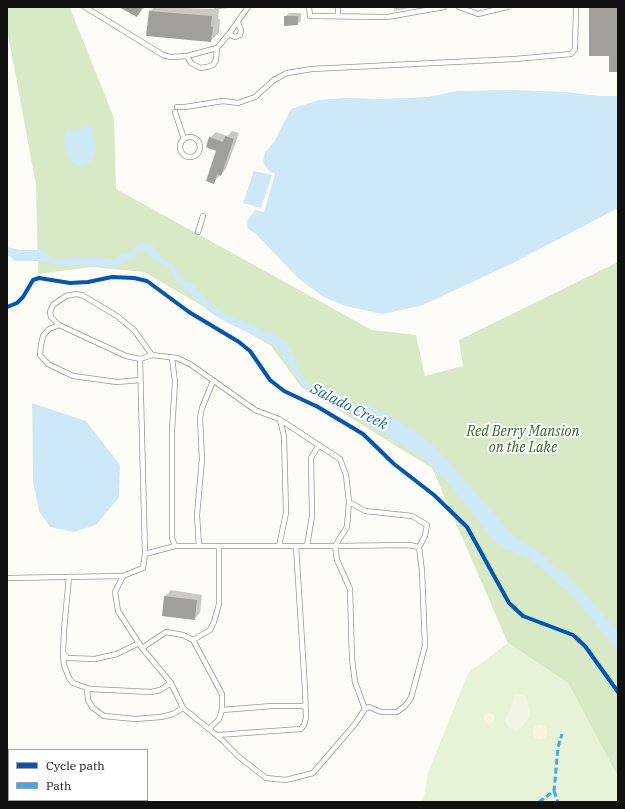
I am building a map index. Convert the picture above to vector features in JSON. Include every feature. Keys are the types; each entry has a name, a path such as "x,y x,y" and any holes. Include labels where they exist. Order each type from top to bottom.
{"lane":[{"path":"85,7 163,55 170,57 187,56 217,48 230,34 248,7"},
{"path":"309,7 310,16 387,17 444,7"},
{"path":"338,7 338,16"},
{"path":"459,7 478,14 484,14 507,7"},
{"path":"177,107 223,101 238,103 255,97 274,80 287,73 312,69 515,59 571,54 575,49 576,7"},
{"path":"230,34 235,37 240,35 241,30 238,23"},
{"path":"187,56 191,63 200,68 207,67 213,65 216,60 217,48"},
{"path":"175,112 184,139 180,148 182,154 187,157 194,156 199,152 198,142 190,137 184,139"},
{"path":"198,232 203,216"},
{"path":"152,355 134,330 117,316 82,295 76,294 66,296 53,305 50,312 51,317 59,325 126,356 140,359 152,355 172,358 190,364 254,410 279,418 340,459 346,475 349,502 347,527 335,546 337,560 350,589 352,659 355,682 365,709"},
{"path":"59,325 49,329 43,336 40,355 48,364 72,376 92,380 117,382 140,380"},
{"path":"172,358 175,382 172,538 175,546"},
{"path":"7,578 123,576 143,568 145,554 140,359"},
{"path":"199,546 197,515 202,459 200,418 202,408 213,381"},
{"path":"279,418 284,436 286,513 279,546"},
{"path":"307,546 312,516 311,458 319,445"},
{"path":"123,576 115,592 118,611 142,648 170,683 183,708 217,735 239,757 266,778 286,780 313,774 355,724 365,709 369,707 380,712 397,712 405,706 411,698 425,646 422,571 419,547 425,536 427,525 424,521 412,516 365,511 349,502"},
{"path":"145,554 175,546 409,545 419,547"},
{"path":"193,640 210,630 219,604 219,546"},
{"path":"217,735 301,729 306,718 296,546"},
{"path":"69,577 63,653 64,665 69,678 73,683 87,689 151,692 160,690 170,683"},
{"path":"142,648 166,632 183,635 193,640 222,694 222,710 219,719 209,729"},
{"path":"63,653 67,658 95,659 117,654 139,643"},
{"path":"87,689 88,700 93,708 104,716 135,718 161,717 173,714 183,708"},
{"path":"222,710 272,706 305,706"}],"green space":[{"name":"Red Berry Mansion on the Lake","path":"7,7 70,8 114,118 116,189 372,330 416,335 425,376 463,366 459,340 618,262 618,777 568,683 508,643 432,468 302,388 271,346 144,272 92,267 38,274 36,185 7,29"},
{"path":"508,643 568,683 618,777 618,802 423,802 428,773 468,673"},
{"path":"516,694 526,696 530,709 530,716 519,730 510,728 505,721"}],"sand":[{"path":"489,712 493,714 495,718 493,722 489,724 485,722 483,718 485,714"},
{"path":"540,725 545,727 547,732 545,737 540,739 535,737 533,732 535,727"}],"water":[{"path":"513,90 618,96 618,208 513,263 423,305 383,314 345,306 322,296 298,278 255,233 248,229 247,221 255,210 264,212 275,174 268,170 263,162 265,152 274,142 291,109 319,100 346,98 381,99 428,97 457,91"},
{"path":"88,126 91,128 96,146 95,154 91,162 78,167 71,162 66,152 64,139 67,131"},
{"path":"254,171 272,175 261,208 243,203"},
{"name":"Salado Creek","path":"143,243 150,243 159,252 160,256 176,267 180,278 193,284 211,305 221,312 265,332 271,333 287,342 303,379 313,387 358,408 362,409 362,405 366,404 372,406 414,430 436,448 513,535 545,556 551,564 567,575 588,597 618,632 618,655 614,647 574,597 529,558 503,548 492,539 448,482 424,459 348,411 305,389 301,385 291,367 285,363 283,354 272,344 226,322 211,313 175,280 170,268 157,262 143,250 139,250 134,259 125,261 118,267 62,265 42,261 14,261 10,256 7,256 7,247 21,250 43,250 51,257 59,260 69,258 100,258 114,260 119,256 129,253 136,246"},
{"path":"32,403 86,421 120,465 119,497 96,525 73,532 50,527 39,511 33,481"}],"building":[{"path":"119,7 143,7 137,17"},
{"path":"589,7 618,7 618,72 609,72 609,56 589,56"},
{"path":"149,11 212,16 211,26 213,27 211,42 146,36"},
{"path":"284,16 298,16 298,25 284,26"},
{"path":"225,136 234,139 221,176 217,174 214,184 206,181 216,151 206,147 209,137 223,142"},
{"path":"164,596 197,600 195,620 162,616"}],"marked path":[{"path":"539,802 554,791 558,747 562,734"},
{"path":"554,791 558,802"}],"cycle path":[{"path":"7,307 17,303 23,297 33,280 39,278 70,283 88,282 112,277 134,278 147,281 189,312 239,342 250,351 270,380 284,391 318,407 363,434 394,464 434,495 467,527 509,603 523,616 573,635 585,646 618,692"}]}
